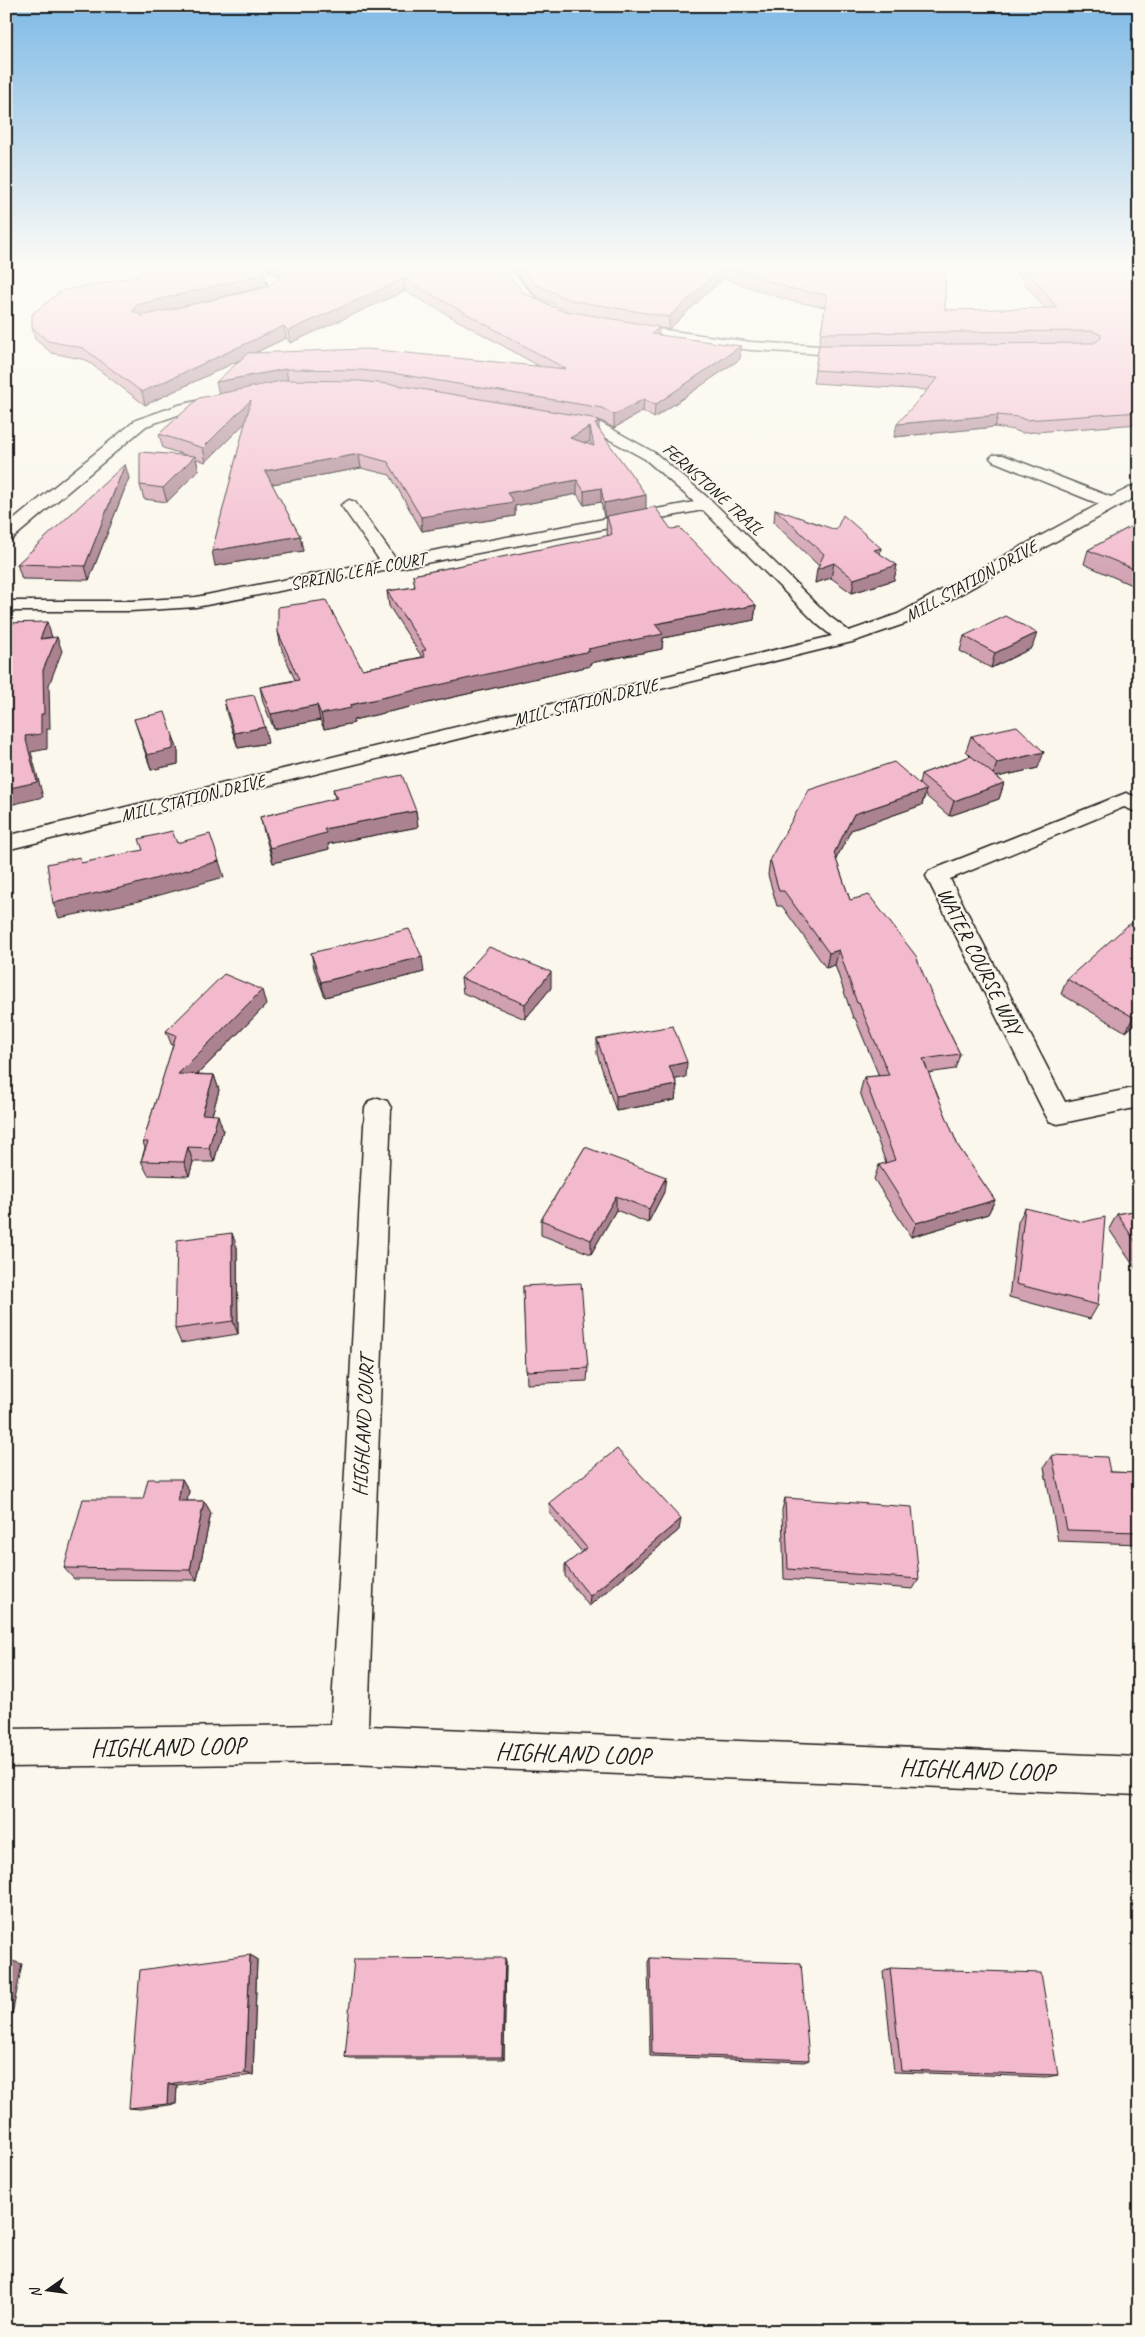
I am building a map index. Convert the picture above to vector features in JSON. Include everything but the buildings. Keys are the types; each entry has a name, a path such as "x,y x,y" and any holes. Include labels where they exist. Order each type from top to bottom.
{"street":[{"path":"6,535 141,423 184,408 239,395"},
{"name":"FERNSTONE TRAIL","path":"547,418 596,426 643,451 707,505 823,620 846,638"},
{"path":"998,458 1112,503"},
{"name":"MILL STATION DRIVE","path":"6,843 846,638 904,618 1139,488"},
{"path":"349,504 390,564"},
{"name":"SPRING LEAF COURT","path":"6,606 131,606 196,602 707,505"},
{"name":"WATER COURSE WAY","path":"1139,807 1126,799 937,876 1058,1114 1139,1097"},
{"name":"HIGHLAND COURT","path":"349,1744 378,1108"},
{"name":"HIGHLAND LOOP","path":"6,1748 349,1744 1139,1776"}]}
